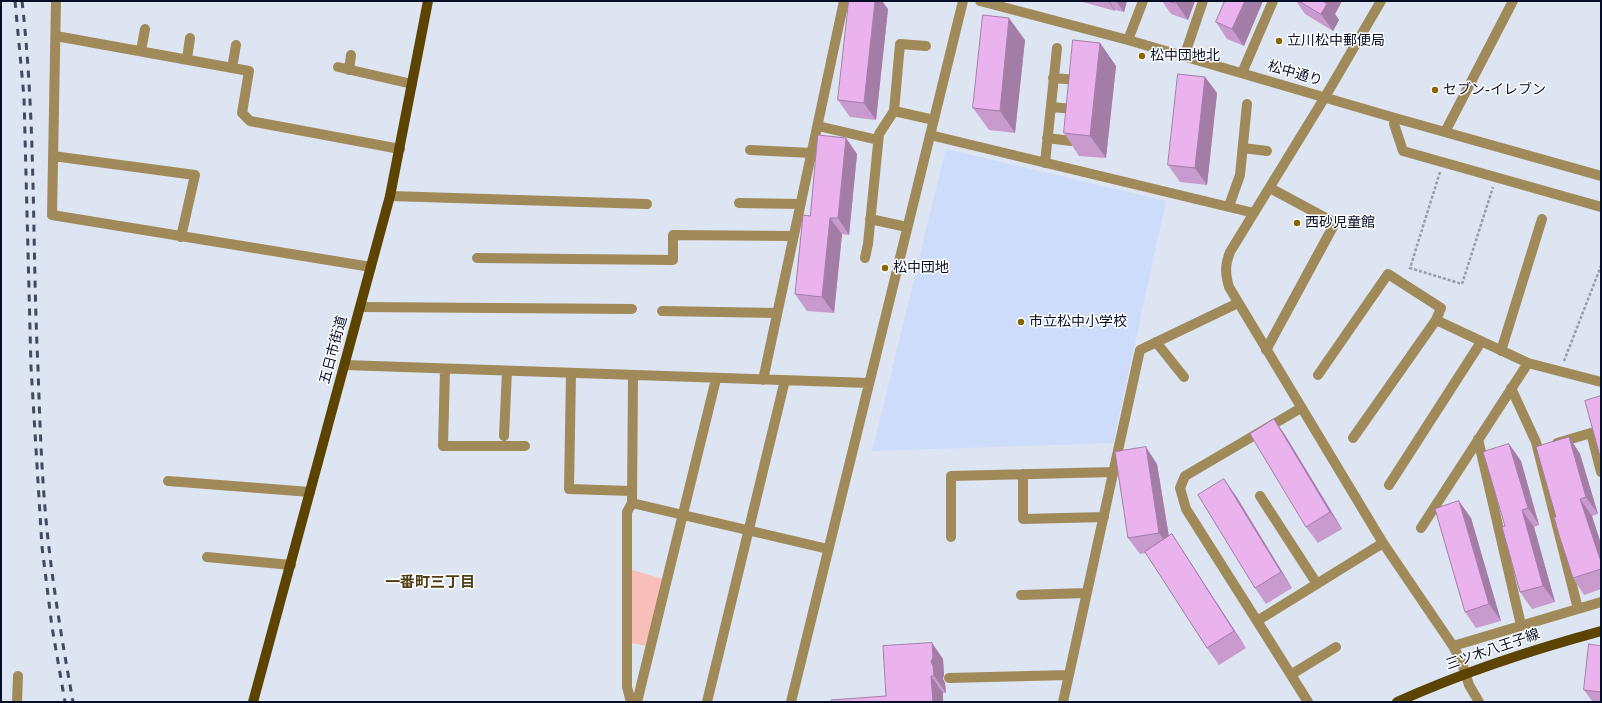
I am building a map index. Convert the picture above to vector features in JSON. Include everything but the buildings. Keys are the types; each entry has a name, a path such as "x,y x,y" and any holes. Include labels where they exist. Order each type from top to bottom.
{"main road":[{"name":"五日市街道","path":"253,702 390,196 428,1"},
{"name":"三ツ木八王子線","path":"1397,702 1465,673 1558,643 1601,632"}],"street":[{"path":"56,1 52,215 371,267"},
{"path":"763,380 844,1"},
{"path":"791,702 963,1"},
{"name":"松中通り","path":"980,1 1128,40 1601,176"},
{"path":"1128,40 1143,1"},
{"path":"1184,57 1203,1"},
{"path":"1242,73 1273,1"},
{"path":"1381,1 1325,97 1230,252 1225,267 1225,275 1229,287 1238,303 1383,543 1453,646 1462,663 1469,685 1479,702"},
{"path":"1445,132 1513,1"},
{"path":"141,51 145,29"},
{"path":"56,36 249,71 242,113 250,121 400,149"},
{"path":"187,59 190,38"},
{"path":"865,258 868,244 878,140 879,134 894,111 900,44 926,46"},
{"path":"232,68 236,45"},
{"path":"1045,163 1057,48"},
{"path":"349,70 351,55"},
{"path":"338,68 412,84"},
{"path":"1054,78 1078,80"},
{"path":"1229,206 1240,175 1247,104"},
{"path":"1050,107 1074,109"},
{"path":"894,111 934,120"},
{"path":"1395,118 1394,124 1403,151 1601,207"},
{"path":"818,126 878,140"},
{"path":"930,135 1254,213"},
{"path":"1047,138 1071,141"},
{"path":"1242,148 1267,151"},
{"path":"750,150 812,153"},
{"path":"53,156 195,175 181,237"},
{"path":"1266,350 1335,223 1270,188"},
{"path":"390,196 647,204"},
{"path":"739,203 800,204"},
{"path":"870,218 907,227"},
{"path":"1501,351 1542,219"},
{"path":"477,258 673,260 673,236 793,236"},
{"path":"1318,375 1388,274 1442,308 1436,320 1353,438"},
{"path":"1063,702 1068,675 1088,594 1140,350 1238,303"},
{"path":"361,306 632,309"},
{"path":"662,311 777,313"},
{"path":"1436,320 1528,363 1601,382"},
{"path":"1156,342 1184,377"},
{"path":"1389,485 1482,342"},
{"path":"1421,528 1528,363"},
{"path":"345,365 716,379 869,383"},
{"path":"445,369 443,446 525,446"},
{"path":"504,436 507,371"},
{"path":"571,373 569,489 631,491"},
{"path":"631,702 627,686 627,512 632,503 633,376"},
{"path":"637,702 716,379"},
{"path":"707,702 785,380"},
{"path":"1511,388 1538,448 1578,609"},
{"path":"1301,408 1185,476 1180,488 1186,509 1292,674 1308,702"},
{"path":"1538,448 1591,433 1601,472"},
{"path":"1478,439 1521,626"},
{"path":"951,537 951,476 1114,472"},
{"path":"1023,474 1023,519 1104,517"},
{"path":"168,481 310,492"},
{"path":"1260,496 1317,584"},
{"path":"632,503 828,549"},
{"path":"1257,621 1383,543"},
{"path":"206,558 291,565"},
{"path":"1021,595 1088,594"},
{"path":"1453,646 1601,602"},
{"path":"1292,674 1336,647"},
{"path":"949,678 1068,675"},
{"path":"17,702 18,676"}],"path":[{"path":"1444,162 1410,268 1462,284 1496,177"},
{"path":"1560,372 1601,266"}],"shaded area":[{"name":"市立松中小学校","path":"946,149 1166,201 1113,443 872,451"},
{"path":"632,570 663,579 647,646 632,643"}],"railway":[{"path":"15,1 24,97 31,367 42,547 52,627 65,702"},
{"path":"22,1 30,93 36,322 43,481 54,587 73,702"}],"place":[{"name":"立川松中郵便局","path":"1279,41"},
{"name":"松中団地北","path":"1142,56"},
{"name":"セブン-イレブン","path":"1435,90"},
{"name":"西砂児童館","path":"1297,223"},
{"name":"松中団地","path":"885,268"},
{"name":"市立松中小学校","path":"1021,322"}],"district":[{"name":"一番町三丁目","path":"430,583"}]}
